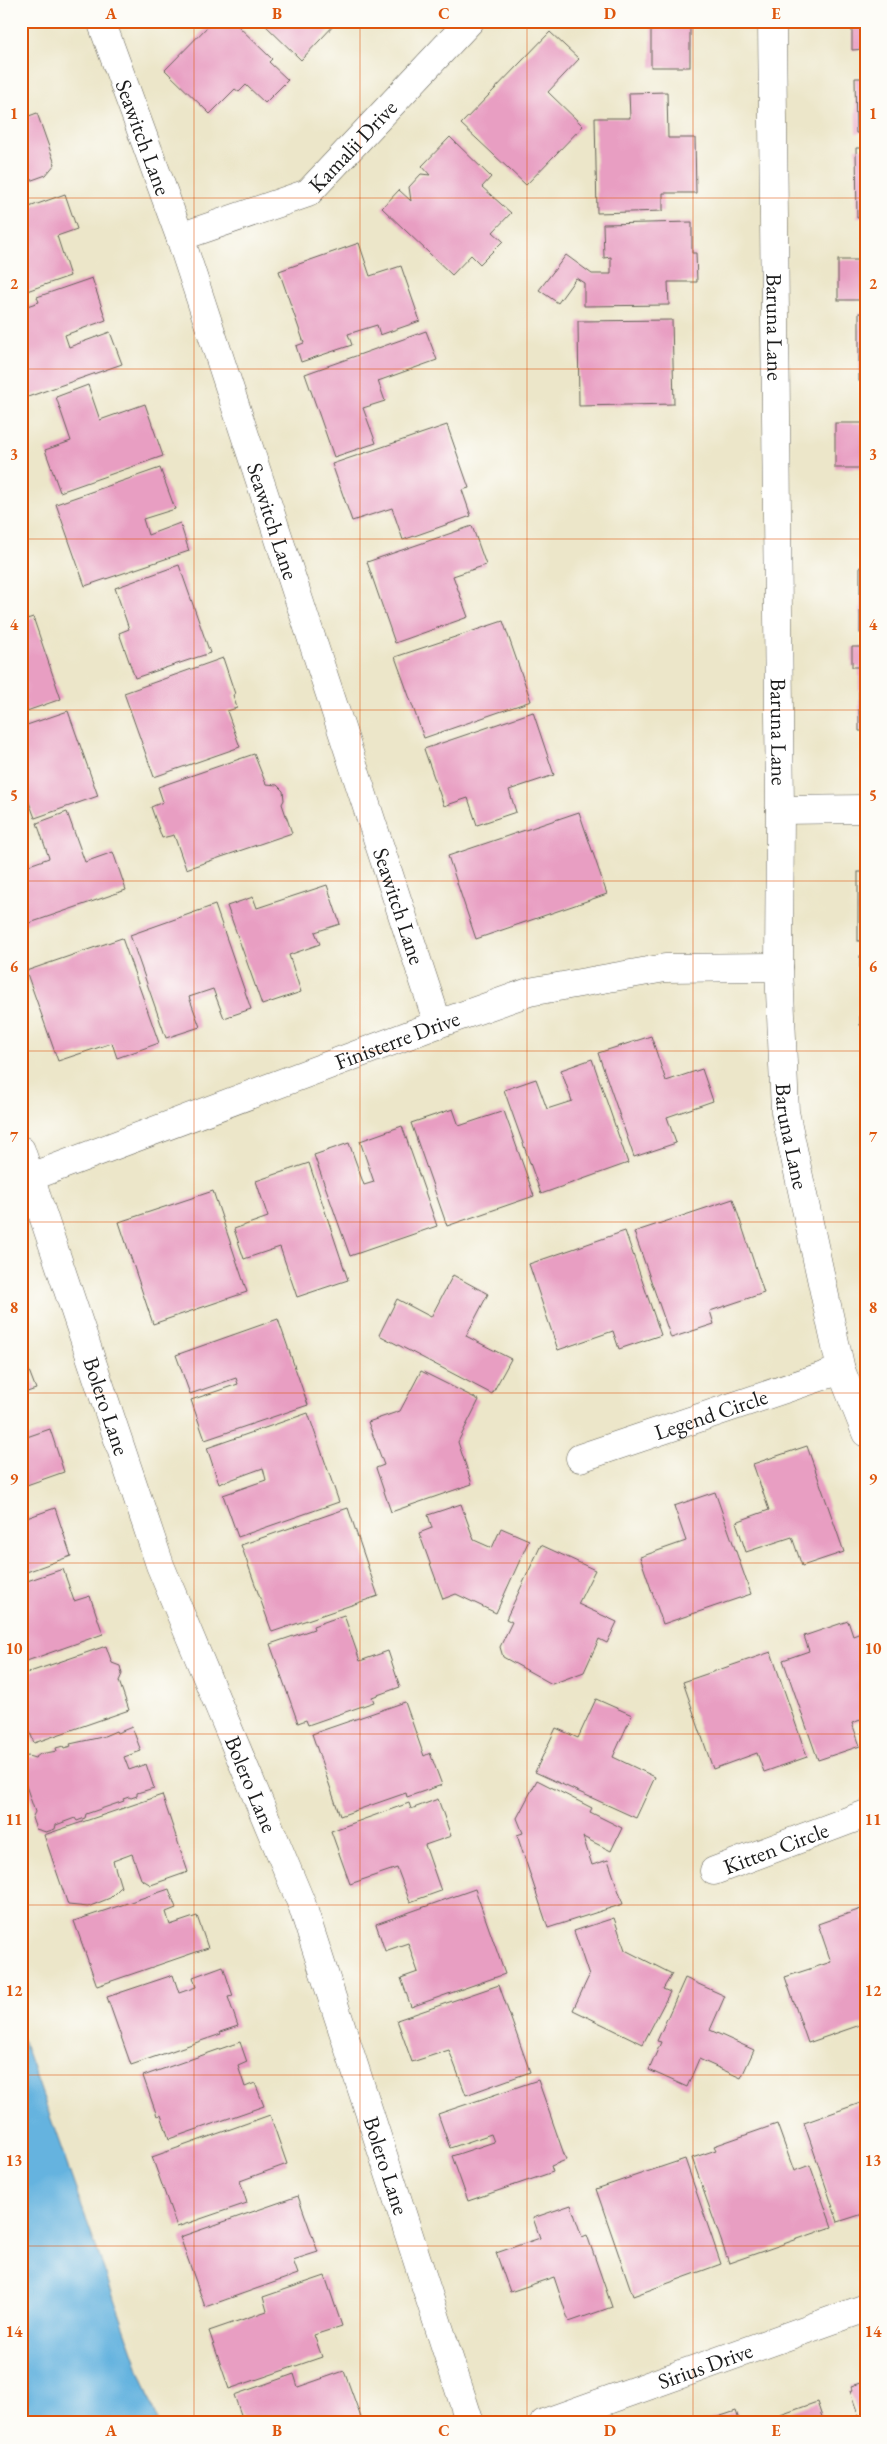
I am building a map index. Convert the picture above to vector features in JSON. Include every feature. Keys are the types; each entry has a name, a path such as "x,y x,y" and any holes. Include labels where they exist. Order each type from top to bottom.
{"street":[{"name":"Seawitch Lane","path":"101,21 180,237 438,1024"},
{"name":"Kamalii Drive","path":"180,237 308,193 470,21"},
{"name":"Baruna Lane","path":"772,21 780,810 779,967 786,1112 842,1370 866,1433"},
{"path":"780,810 866,809"},
{"name":"Finisterre Drive","path":"31,1178 438,1024 529,992 656,970 779,967"},
{"name":"Bolero Lane","path":"21,1150 160,1565 302,1905 470,2423"},
{"name":"Legend Circle","path":"580,1458 842,1370"},
{"name":"Kitten Circle","path":"714,1871 866,1814"},
{"name":"Sirius Drive","path":"544,2423 866,2308"}],"water":[{"path":"21,2034 158,2423 21,2423"}],"building":[{"path":"213,21 233,21 272,59 269,62 288,80 265,103 246,85 239,92 235,89 210,114 165,70"},
{"path":"261,21 338,21 301,60"},
{"path":"586,21 644,21 644,23 586,24"},
{"path":"651,21 690,21 690,67 651,67"},
{"path":"852,21 866,21 866,49 852,50"},
{"path":"550,32 579,59 548,92 583,126 526,185 461,124"},
{"path":"855,78 866,78 866,133 856,133"},
{"path":"667,92 668,138 695,138 696,193 663,193 663,211 597,213 595,118 630,118 629,93"},
{"path":"37,113 55,164 46,175 21,184 21,119"},
{"path":"450,137 491,177 482,187 511,213 493,232 503,241 480,264 471,255 452,275 382,208 399,190 411,201 409,187 421,174 430,175 422,166"},
{"path":"856,148 866,148 866,217 857,218"},
{"path":"65,194 77,229 57,236 70,276 21,293 21,210"},
{"path":"692,222 692,253 696,253 697,282 668,282 669,305 584,306 584,283 576,278 558,303 539,290 566,255 592,274 611,274 611,257 604,258 603,224"},
{"path":"359,243 370,276 401,266 420,321 380,335 377,325 348,334 352,345 301,362 296,346 304,343 279,271"},
{"path":"838,260 866,260 866,300 838,300"},
{"path":"92,278 106,320 65,335 69,347 110,332 122,364 22,399 21,308 39,302 37,297"},
{"path":"859,313 866,313 866,381 859,381"},
{"path":"672,320 674,404 579,406 578,321"},
{"path":"426,331 437,360 378,381 385,401 363,408 376,443 334,457 305,374"},
{"path":"88,385 100,420 145,404 163,456 60,492 45,450 71,441 56,397"},
{"path":"835,423 866,423 866,468 835,468"},
{"path":"447,425 469,488 462,490 471,516 403,540 392,508 352,521 332,464"},
{"path":"160,468 175,509 143,519 148,535 180,523 189,551 85,586 56,504"},
{"path":"863,476 866,476 866,545 864,545"},
{"path":"472,526 486,565 453,576 468,617 395,643 367,562"},
{"path":"179,565 210,653 135,678 119,633 129,629 115,588"},
{"path":"860,567 866,567 866,633 860,633"},
{"path":"33,617 61,699 21,713 21,621"},
{"path":"503,621 531,701 424,738 395,657"},
{"path":"852,647 866,647 866,731 859,731 859,667 852,667"},
{"path":"223,658 235,694 233,695 237,708 227,711 240,747 154,777 124,693"},
{"path":"68,711 98,796 35,818 21,781 21,727"},
{"path":"533,712 554,775 509,790 516,812 477,825 468,798 444,806 424,749"},
{"path":"254,754 266,784 277,785 283,791 284,800 282,804 292,833 186,869 174,835 162,838 151,807 163,802 158,787"},
{"path":"67,812 85,862 113,852 126,890 21,926 21,868 49,858 37,823"},
{"path":"579,812 607,894 476,939 448,856"},
{"path":"858,872 866,872 866,941 858,941"},
{"path":"327,885 340,924 315,932 320,944 289,955 301,992 262,1005 227,906 253,897 257,908"},
{"path":"215,905 251,1009 224,1018 213,989 189,997 200,1027 166,1038 130,935"},
{"path":"122,938 159,1043 117,1058 112,1043 58,1061 26,971"},
{"path":"860,956 866,956 866,1025 860,1025"},
{"path":"651,1036 666,1081 702,1069 713,1101 667,1117 676,1143 634,1157 598,1053"},
{"path":"592,1059 628,1163 541,1194 504,1090 536,1079 547,1109 572,1101 561,1070"},
{"path":"453,1109 459,1126 504,1111 534,1196 447,1226 411,1123"},
{"path":"402,1126 437,1226 350,1256 314,1155 349,1143 364,1185 374,1182 360,1141"},
{"path":"309,1163 348,1280 297,1297 280,1247 244,1259 234,1229 268,1217 256,1181"},
{"path":"213,1191 247,1292 153,1324 119,1222"},
{"path":"733,1199 764,1293 710,1311 714,1324 671,1338 634,1232"},
{"path":"625,1231 661,1335 619,1349 613,1331 558,1350 529,1264"},
{"path":"453,1275 488,1294 466,1336 511,1359 492,1394 379,1335 397,1299 431,1317"},
{"path":"278,1319 308,1405 205,1440 191,1400 238,1384 236,1378 190,1394 176,1355"},
{"path":"21,1350 36,1389 21,1394"},
{"path":"421,1371 479,1400 458,1442 472,1484 391,1512 376,1468 384,1465 368,1422 400,1411"},
{"path":"308,1413 339,1502 238,1537 223,1495 266,1480 263,1468 219,1484 207,1448"},
{"path":"50,1429 64,1472 21,1487 21,1439"},
{"path":"807,1446 844,1552 802,1566 792,1537 746,1552 736,1522 769,1510 753,1464"},
{"path":"715,1492 751,1594 663,1624 640,1557 686,1541 674,1506"},
{"path":"461,1504 474,1540 492,1548 501,1528 529,1540 496,1613 456,1594 443,1599 419,1533 432,1528 428,1515"},
{"path":"55,1508 71,1556 21,1574 21,1520"},
{"path":"348,1508 378,1596 272,1632 241,1545"},
{"path":"541,1545 595,1570 578,1604 617,1622 607,1643 599,1639 584,1672 552,1684 503,1657 500,1647 512,1622 506,1619"},
{"path":"63,1569 74,1601 90,1596 103,1634 21,1663 21,1583"},
{"path":"344,1615 360,1661 388,1651 400,1687 372,1697 374,1702 308,1725 306,1720 298,1723 270,1644 314,1629 313,1626"},
{"path":"848,1621 853,1636 866,1631 866,1718 852,1723 860,1746 818,1760 783,1660 809,1651 804,1636"},
{"path":"106,1646 112,1663 120,1666 122,1674 119,1681 129,1710 34,1743 26,1721 21,1719 21,1675"},
{"path":"771,1652 807,1757 764,1772 757,1753 713,1769 683,1682"},
{"path":"596,1699 632,1715 613,1757 655,1777 636,1818 535,1772 556,1728 578,1738"},
{"path":"405,1702 424,1756 430,1753 442,1785 407,1797 406,1793 340,1816 312,1734"},
{"path":"132,1727 141,1751 124,1757 129,1770 146,1764 154,1788 86,1814 85,1818 77,1821 75,1818 56,1825 55,1829 46,1832 36,1829 32,1818 35,1812 24,1780 21,1779 21,1758 28,1756 35,1758 40,1754 57,1751 56,1748 63,1746 64,1748 71,1746 70,1744 102,1737 116,1731 117,1733"},
{"path":"537,1780 592,1808 590,1812 622,1828 611,1851 583,1837 592,1865 608,1860 623,1904 548,1928 517,1835 523,1833 517,1818"},
{"path":"162,1795 188,1872 151,1885 141,1879 132,1854 113,1861 121,1887 110,1898 88,1907 68,1905 44,1835"},
{"path":"438,1799 451,1836 425,1845 441,1891 410,1902 397,1868 350,1884 331,1831 409,1803 411,1809"},
{"path":"169,1889 176,1908 166,1912 170,1925 197,1916 208,1948 97,1986 74,1921"},
{"path":"475,1889 505,1974 411,2007 401,1978 418,1972 408,1943 385,1951 376,1924"},
{"path":"861,1909 866,1924 866,2023 808,2043 785,1977 831,1962 818,1924"},
{"path":"614,1918 625,1950 672,1974 663,1989 670,1992 643,2044 573,2010 589,1976 574,1931"},
{"path":"223,1966 233,1996 228,1997 238,2026 220,2032 221,2034 131,2065 107,1997 173,1975 179,1993 196,1987 193,1977"},
{"path":"685,1978 725,1996 710,2030 754,2050 741,2078 699,2059 687,2087 649,2070 661,2042 657,2041"},
{"path":"499,1985 530,2072 466,2095 449,2050 412,2062 397,2020"},
{"path":"240,2042 247,2062 238,2066 245,2087 255,2083 264,2106 169,2139 161,2115 157,2116 143,2076"},
{"path":"538,2080 566,2160 551,2166 553,2172 468,2201 452,2156 494,2142 491,2134 450,2148 438,2114"},
{"path":"866,2101 866,2213 838,2222 804,2123"},
{"path":"270,2115 287,2164 240,2181 247,2203 177,2227 152,2157"},
{"path":"777,2124 794,2171 810,2165 832,2227 729,2263 692,2158 716,2150 714,2146"},
{"path":"685,2159 721,2264 633,2296 596,2189"},
{"path":"298,2196 318,2252 293,2260 298,2274 205,2307 180,2237"},
{"path":"571,2205 582,2237 587,2235 612,2307 569,2322 554,2277 510,2292 496,2253 540,2238 533,2218"},
{"path":"325,2276 342,2326 314,2335 322,2357 229,2389 209,2331 267,2311 263,2297"},
{"path":"344,2371 363,2423 244,2423 234,2395 294,2374 298,2387"},
{"path":"866,2381 866,2423 843,2423 859,2417 850,2391 853,2390 851,2386"},
{"path":"817,2402 824,2423 758,2423"},
{"path":"736,2411 740,2423 703,2423 703,2422"}]}
